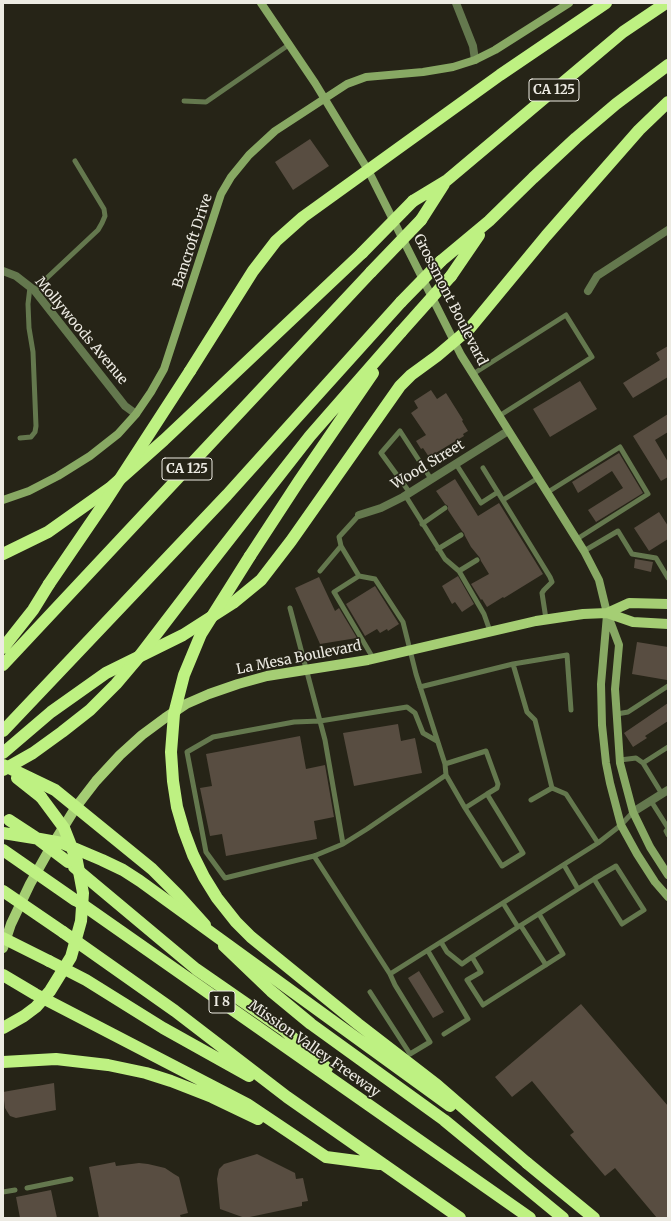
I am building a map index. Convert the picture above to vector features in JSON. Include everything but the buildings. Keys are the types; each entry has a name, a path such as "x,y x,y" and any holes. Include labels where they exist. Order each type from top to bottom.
{"highway":[{"path":"3,648 33,610 107,499 253,271 276,241 303,217 368,170 500,75 606,3"},
{"name":"CA 125","path":"3,665 421,220 446,181 623,32 666,3"},
{"path":"3,731 227,495 401,302 442,261 489,221 576,138 616,104 668,65"},
{"path":"3,752 51,712 106,673 183,635 233,604 261,580 291,541 400,386 411,375 470,328 546,236 639,130 668,102"},
{"path":"3,554 48,532 110,488 164,440 362,253 413,201 446,181"},
{"path":"3,1028 36,1007 50,991 72,957 81,921 83,901 77,861 64,828 41,797 25,784 3,770 33,753 62,732 90,710 116,684 143,652 310,436 451,276 489,221"},
{"path":"401,332 343,419 299,481 201,634 184,676 174,714 171,752 177,807 193,855 204,877 217,898 236,922 251,937 358,1024 438,1085 527,1163 594,1218"},
{"path":"3,766 55,790 152,869 178,895 237,960 271,991 311,1024 444,1120 563,1218"},
{"path":"6,818 68,862 196,968 284,1030 368,1105"},
{"path":"3,833 40,838 62,843 102,860 134,877 432,1092 527,1163"},
{"name":"Mission Valley Freeway","path":"3,850 530,1218"},
{"name":"I 8","path":"3,892 63,932 175,1011 287,1097 460,1218"},
{"path":"3,938 86,980 163,1028 287,1097"},
{"path":"3,975 35,994 247,1104 293,1136 326,1156 382,1164"},
{"path":"3,1062 56,1059 92,1062 146,1073 212,1098 293,1136"}],"main road":[{"name":"Grossmont Boulevard","path":"261,3 290,44 368,170 454,342 508,432 577,539 599,580 607,613 619,645 615,689 620,760 633,812 650,847 668,874"},
{"name":"Bancroft Drive","path":"3,500 34,488 58,476 90,456 118,434 136,414 164,369 221,194 228,182 249,155 275,131 347,84 366,77 423,72 453,67 475,60 495,50 569,3"},
{"name":"La Mesa Boulevard","path":"3,948 11,924 30,884 76,807 96,781 120,755 142,735 186,704 209,694 267,676 373,658 546,619 583,614 607,613 630,603 668,604"},
{"name":"Grossmont Boulevard","path":"607,613 601,684 602,725 606,763 621,825 655,882 668,897"},
{"name":"La Mesa Boulevard","path":"607,613 633,622 668,624"}],"street":[{"path":"456,3 473,46 475,60"},
{"path":"588,291 597,276 668,230"},
{"name":"Mollywoods Avenue","path":"3,271 16,276 32,288 125,406 136,414"},
{"name":"Wood Street","path":"359,515 381,508 408,494 508,432"},
{"path":"633,812 665,792"}],"lane":[{"path":"184,101 206,102 290,44"},
{"path":"20,438 31,437 35,432 36,426 33,352 29,328 28,304 32,288 98,230 105,216 104,209 76,161"},
{"path":"473,374 566,315 592,357 499,416"},
{"path":"431,479 400,432 381,453 408,494 422,524 438,549 445,559 459,571 484,614 490,631"},
{"path":"548,492 620,448 648,494 577,539"},
{"path":"456,464 481,503 498,492"},
{"path":"483,468 550,577 552,582 542,593 546,619"},
{"path":"503,500 538,478"},
{"path":"422,524 445,508"},
{"path":"359,515 339,537 341,546 359,576"},
{"path":"584,551 618,531 632,554 656,558 668,578"},
{"path":"438,549 461,535"},
{"path":"320,571 341,546"},
{"path":"459,571 477,560"},
{"path":"373,658 334,592 359,576 375,579 403,622 420,687 445,764 446,776 502,866 523,853 488,794"},
{"path":"290,608 325,740 343,844"},
{"path":"420,687 513,664 566,655 571,710"},
{"path":"513,664 527,712 535,720 552,788"},
{"path":"617,714 628,712 668,686"},
{"path":"437,740 423,733 415,713 407,708 320,722 294,722 213,737 187,752 206,852 225,878 314,856 343,844 446,776"},
{"path":"643,763 668,747"},
{"path":"445,764 486,751 498,784 497,788 465,808"},
{"path":"620,760 636,758 643,763 665,792"},
{"path":"552,788 566,794 598,843"},
{"path":"530,800 552,788"},
{"path":"651,801 668,829 666,831 668,835"},
{"path":"390,974 598,843 621,825 633,812"},
{"path":"314,856 390,974 395,985 430,1042 410,1054 370,992"},
{"path":"564,865 578,889"},
{"path":"441,942 447,952 462,964 526,922 594,879 616,866 644,910 622,924 594,879"},
{"path":"503,903 546,965"},
{"path":"472,957 481,972 467,980 483,1005 563,954 539,914"},
{"path":"428,950 468,1019 444,1034"},
{"path":"27,1188 71,1179"},
{"path":"3,1192 15,1190"}]}
